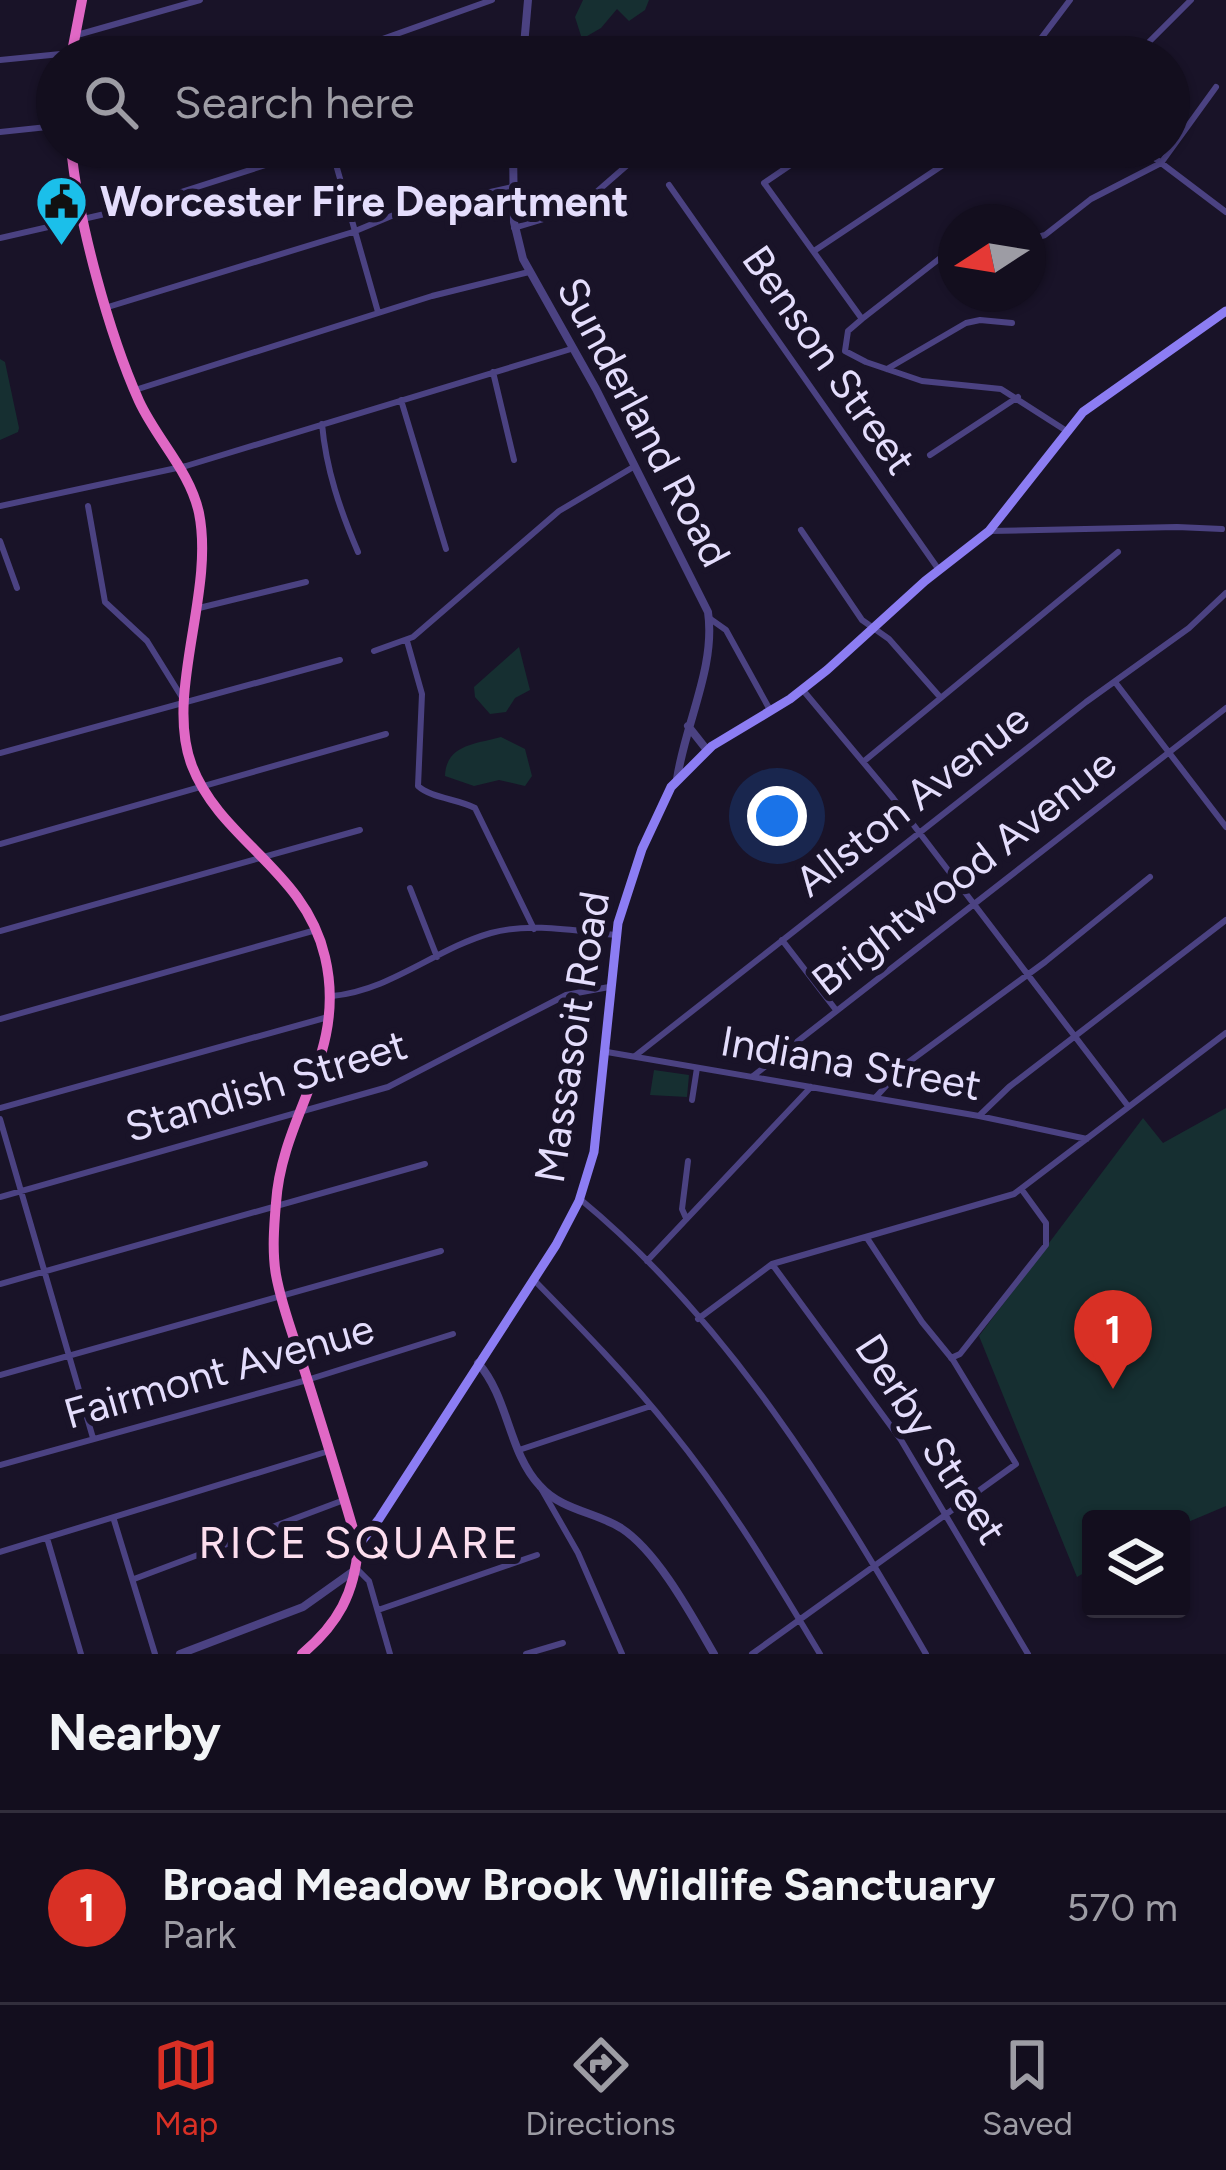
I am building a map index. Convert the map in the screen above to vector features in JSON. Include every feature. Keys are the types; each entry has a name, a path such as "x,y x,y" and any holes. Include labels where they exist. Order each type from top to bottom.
{"highway":[{"path":"74,36 82,0"},
{"path":"74,168 83,221 134,390 196,504 202,537 185,702 186,749 201,786 216,807 294,890 316,931 328,969 328,1017 321,1062 282,1160 274,1259 358,1546 356,1569 339,1616 302,1654"}],"main road":[{"name":"Massasoit Road","path":"358,1546 580,1199 596,1138 615,935 647,836 677,780 703,754 802,689 989,531 1065,430 1106,393 1226,311"}],"street":[{"path":"74,36 200,0"},
{"path":"391,36 492,0"},
{"path":"525,36 527,0"},
{"path":"1043,36 1070,0"},
{"path":"1156,36 1191,0"},
{"path":"0,61 36,58"},
{"path":"1190,123 1216,87"},
{"path":"0,132 36,128"},
{"path":"0,238 83,221 254,168"},
{"path":"336,168 378,312"},
{"name":"Sunderland Road","path":"514,168 514,228 529,272 635,466 710,618 707,654 683,736 677,780"},
{"path":"514,228 577,209 624,168"},
{"path":"786,168 764,183 862,319"},
{"path":"814,250 938,168"},
{"path":"1046,234 1091,199 1151,168"},
{"path":"1168,168 1226,212"},
{"name":"Benson Street","path":"669,185 939,569"},
{"path":"108,307 353,232 401,212 514,187"},
{"path":"938,260 848,332 845,351 922,381 993,387 1018,397 1065,430"},
{"path":"134,390 378,312 529,272"},
{"path":"887,369 966,323 1012,322"},
{"path":"0,506 179,467 571,349"},
{"path":"494,372 514,460"},
{"path":"930,455 1018,397"},
{"path":"401,400 446,549"},
{"path":"322,423 325,458 358,552"},
{"path":"374,651 407,641 559,511 635,466"},
{"path":"88,506 105,602 147,641 185,702"},
{"path":"989,531 1177,526 1222,530"},
{"path":"801,530 862,620 889,639 940,697"},
{"path":"0,542 17,588"},
{"path":"863,762 1118,552"},
{"path":"197,609 306,582"},
{"name":"Allston Avenue","path":"635,1056 1190,628 1226,593"},
{"path":"710,618 726,630 770,710"},
{"path":"407,641 422,694 418,786 423,792 455,798 475,808 534,929"},
{"path":"0,753 340,660"},
{"path":"1115,682 1226,827"},
{"path":"802,689 1128,1106"},
{"name":"Brightwood Avenue","path":"753,1076 1226,708"},
{"path":"688,725 703,754"},
{"path":"0,844 386,734"},
{"path":"683,736 703,754"},
{"path":"0,932 360,830"},
{"path":"875,1098 906,1064 1150,877"},
{"path":"410,888 437,957"},
{"path":"980,1116 999,1096 1226,920"},
{"path":"329,996 368,990 487,934 534,929 615,935"},
{"path":"0,1019 316,931"},
{"path":"782,940 836,1010"},
{"name":"Standish Street","path":"0,1197 388,1087 566,995 609,988"},
{"path":"0,1108 328,1017"},
{"path":"698,1319 772,1264 981,1207 1022,1190 1226,1033"},
{"name":"Indiana Street","path":"603,1052 1087,1138"},
{"path":"692,1100 697,1066"},
{"path":"647,1261 812,1087"},
{"path":"0,1119 93,1438"},
{"path":"686,1218 682,1209 688,1161"},
{"path":"0,1284 424,1164"},
{"path":"951,1358 960,1354 1045,1246 1046,1222 1022,1190"},
{"path":"580,1199 647,1261 796,1443 926,1654"},
{"path":"752,1654 1016,1464 951,1358 867,1237"},
{"path":"0,1375 441,1251"},
{"name":"Derby Street","path":"772,1264 872,1396 1028,1654"},
{"path":"533,1279 651,1406 705,1475 820,1654"},
{"name":"Fairmont Avenue","path":"0,1465 308,1380 453,1334"},
{"path":"478,1363 496,1390 519,1450 578,1552 622,1654"},
{"path":"519,1450 651,1406"},
{"path":"0,1552 329,1451"},
{"path":"539,1486 580,1512 628,1533 670,1584 714,1654"},
{"path":"134,1579 344,1500"},
{"path":"114,1519 155,1654"},
{"path":"47,1538 81,1654"},
{"path":"378,1610 537,1555"},
{"path":"180,1654 301,1608 356,1569 367,1576 390,1654"},
{"path":"526,1654 563,1643"}],"green space":[{"path":"583,0 649,0 645,10 629,21 617,9 587,36 581,36 575,17"},
{"path":"0,359 5,362 19,428 0,440"},
{"path":"519,647 530,690 515,698 506,712 490,714 475,697 474,687"},
{"path":"501,737 525,749 532,776 525,786 499,780 474,786 445,776 457,751"},
{"path":"654,1070 689,1075 687,1097 650,1095"},
{"path":"1226,1108 1226,1506 1190,1521 1190,1510 1082,1510 1082,1574 1077,1577 979,1336 1143,1118 1163,1143"}],"place":[{"name":"Worcester Fire Department","path":"61,247"},
{"name":"Broad Meadow Brook Wildlife Sanctuary","path":"1113,1389"}],"district":[{"name":"RICE SQUARE","path":"360,1542"}]}
